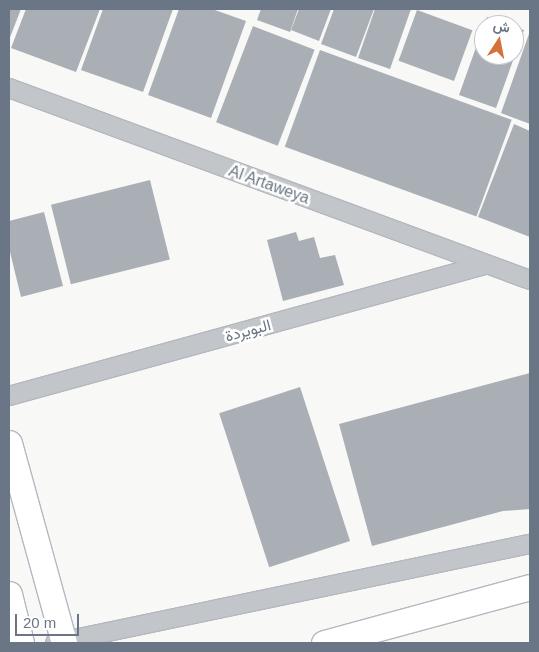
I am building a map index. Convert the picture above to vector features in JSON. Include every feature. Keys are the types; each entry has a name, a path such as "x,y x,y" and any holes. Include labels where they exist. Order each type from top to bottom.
{"street":[{"name":"Al Artaweya","path":"9,88 530,280"},
{"name":"البويردة","path":"9,396 486,265"},
{"path":"9,442 61,642 530,544"},
{"path":"324,643 530,587"},
{"path":"9,594 21,643"}],"building":[{"path":"9,9 21,9 9,40"},
{"path":"26,9 100,9 76,72 11,48"},
{"path":"103,9 173,9 143,92 81,70"},
{"path":"179,9 212,9 246,21 211,118 148,95"},
{"path":"261,9 298,9 290,32 257,20"},
{"path":"299,9 331,9 319,41 291,30"},
{"path":"334,9 374,9 356,57 321,44"},
{"path":"375,9 411,9 390,69 358,58"},
{"path":"417,10 472,30 454,81 399,61"},
{"path":"253,26 315,50 278,146 216,122"},
{"path":"530,31 530,124 501,113 518,65 524,65 524,48"},
{"path":"320,50 512,120 476,217 285,147"},
{"path":"474,53 474,65 511,65 496,108 459,95"},
{"path":"514,124 530,131 530,237 478,217"},
{"path":"150,180 170,260 71,284 51,205"},
{"path":"44,212 63,286 21,297 9,248 9,221"},
{"path":"296,232 299,241 314,237 320,258 335,255 344,285 283,301 267,240"},
{"path":"530,373 530,509 503,511 372,546 339,424"},
{"path":"300,387 350,541 269,567 219,413"}]}
